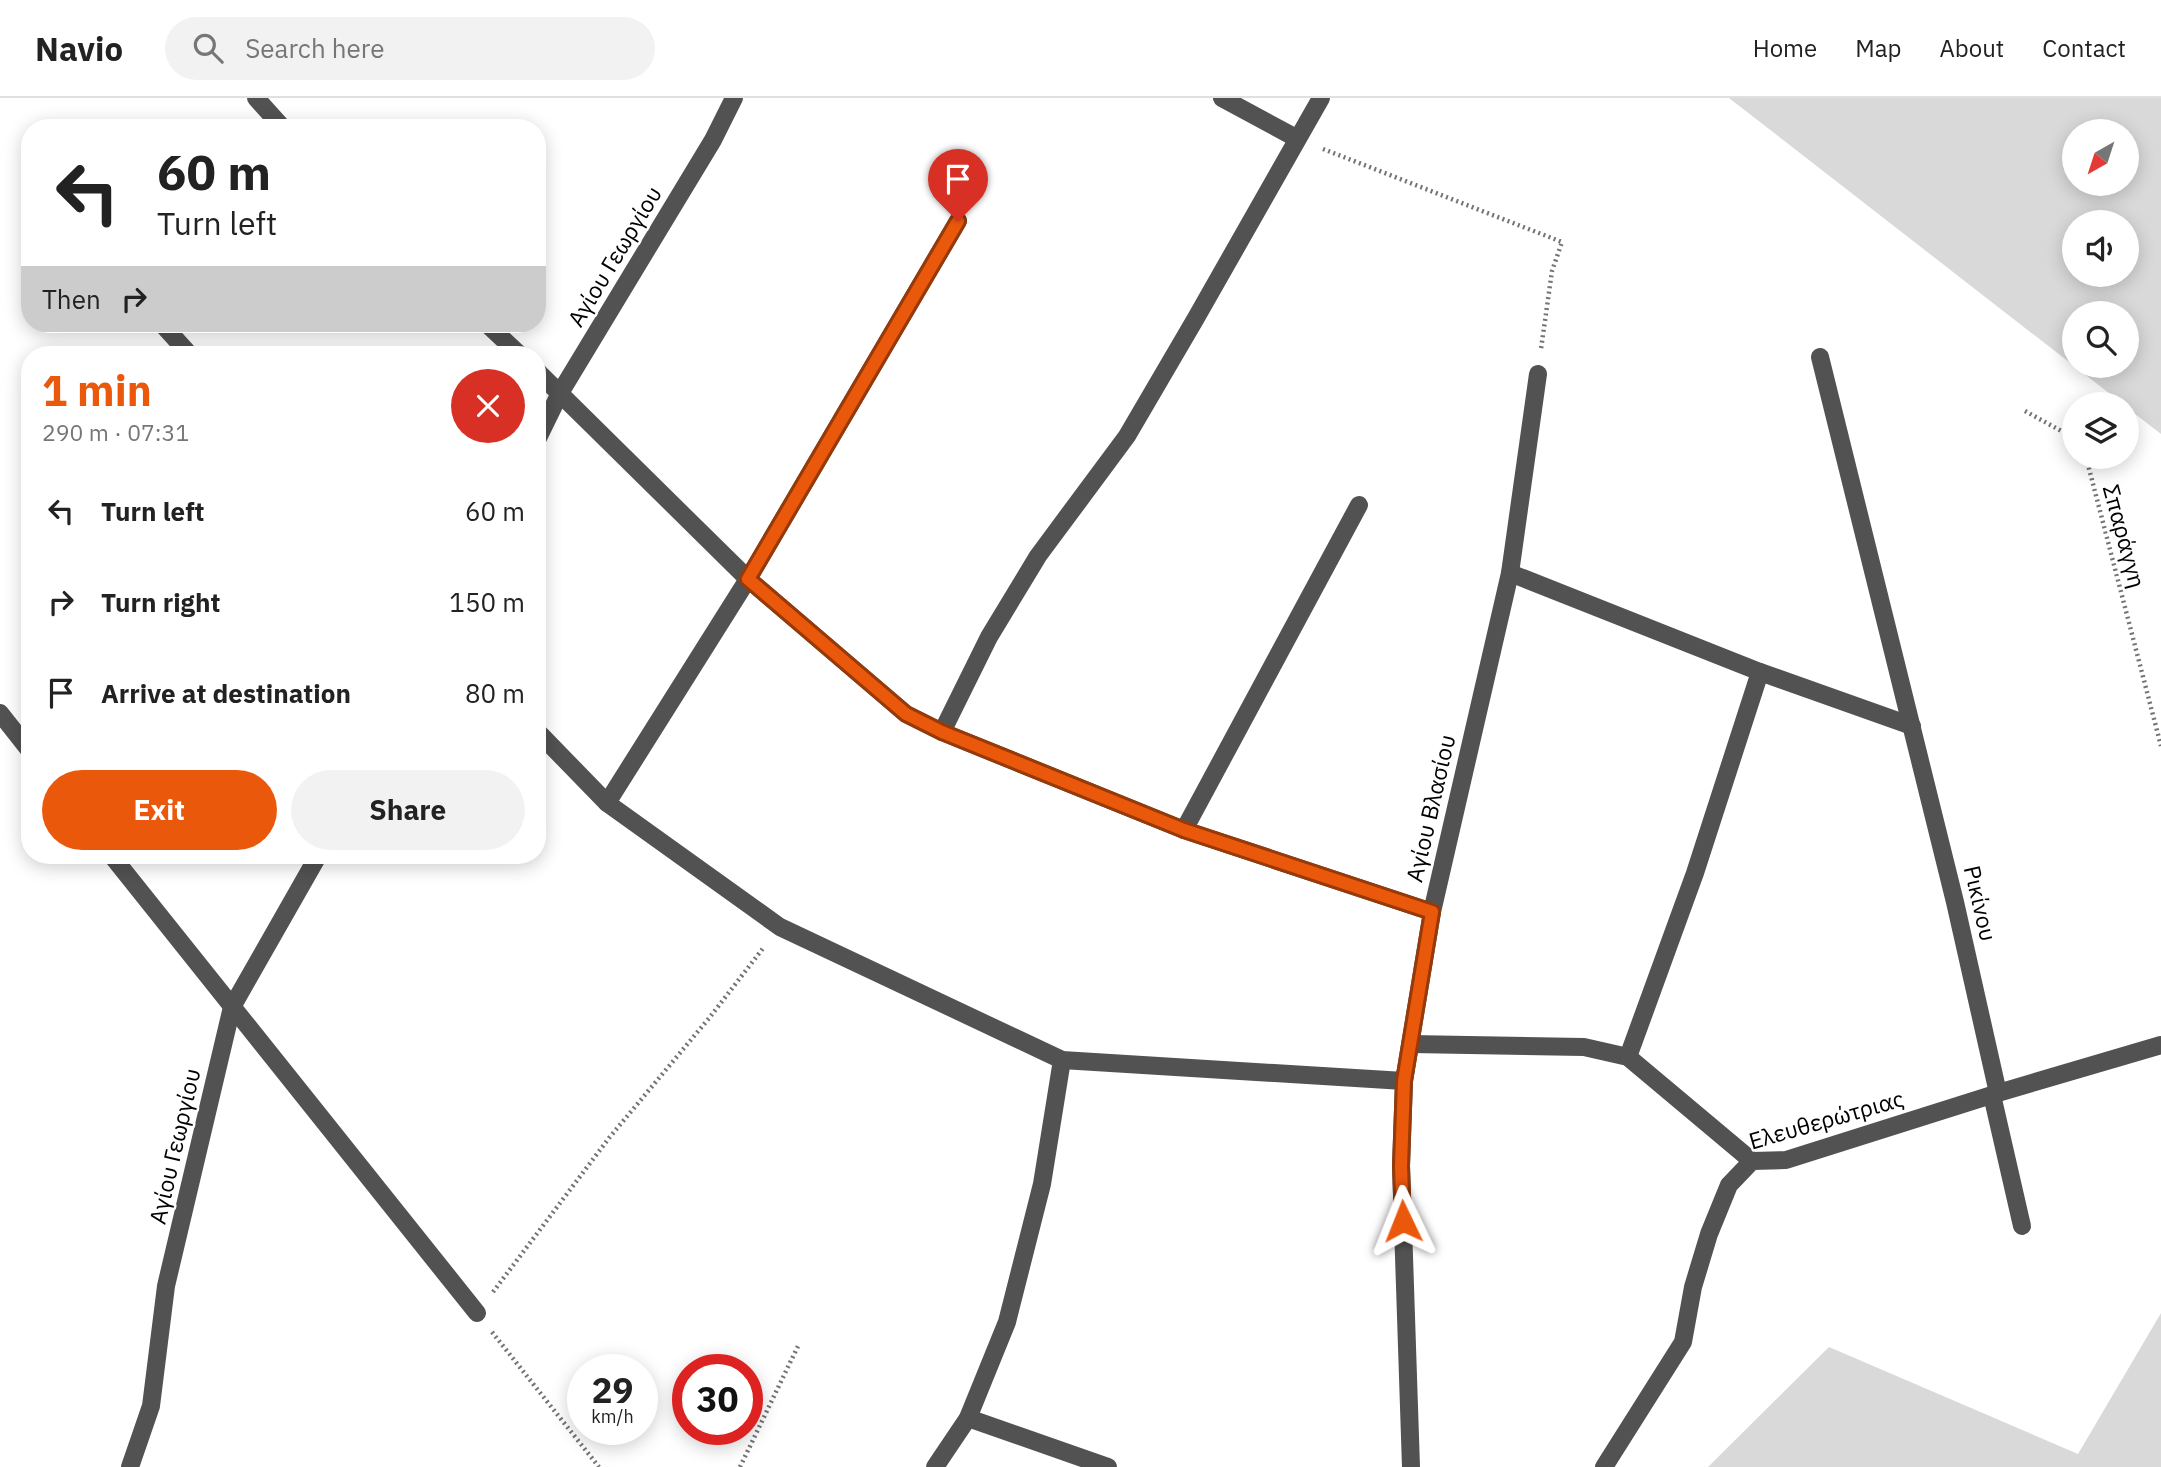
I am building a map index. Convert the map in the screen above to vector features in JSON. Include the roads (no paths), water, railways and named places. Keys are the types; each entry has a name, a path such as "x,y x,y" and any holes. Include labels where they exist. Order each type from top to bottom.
{"street":[{"path":"256,98 275,119"},
{"name":"Αγίου Γεωργίου","path":"546,422 560,393 713,140 734,98"},
{"path":"1222,98 1296,138"},
{"path":"942,732 989,637 1038,556 1127,436 1321,98"},
{"path":"607,803 748,579 958,221"},
{"path":"170,333 182,346"},
{"path":"497,333 510,346"},
{"name":"Ρικίνου","path":"1820,357 1955,902 2022,1227"},
{"name":"Αγίου Βλασίου","path":"1411,1467 1401,1166 1404,1081 1432,912 1510,573 1538,374"},
{"path":"546,380 748,579 906,714 942,732 1184,830 1432,912"},
{"path":"1184,830 1360,505"},
{"path":"1510,573 1760,672 1912,726"},
{"path":"1628,1057 1695,873 1760,672"},
{"path":"0,713 21,740"},
{"path":"546,741 607,803 780,926 1062,1060 1404,1081"},
{"path":"119,864 477,1313"},
{"name":"Αγίου Γεωργίου","path":"130,1467 151,1406 166,1286 232,1007 313,864"},
{"path":"1411,1044 1584,1047 1628,1057 1752,1161"},
{"name":"Ελευθερώτριας","path":"1604,1467 1683,1342 1693,1287 1709,1234 1729,1185 1752,1161 1786,1160 2161,1045"},
{"path":"935,1467 968,1418 1007,1322 1042,1184 1062,1060"},
{"path":"968,1418 1108,1467"}]}
